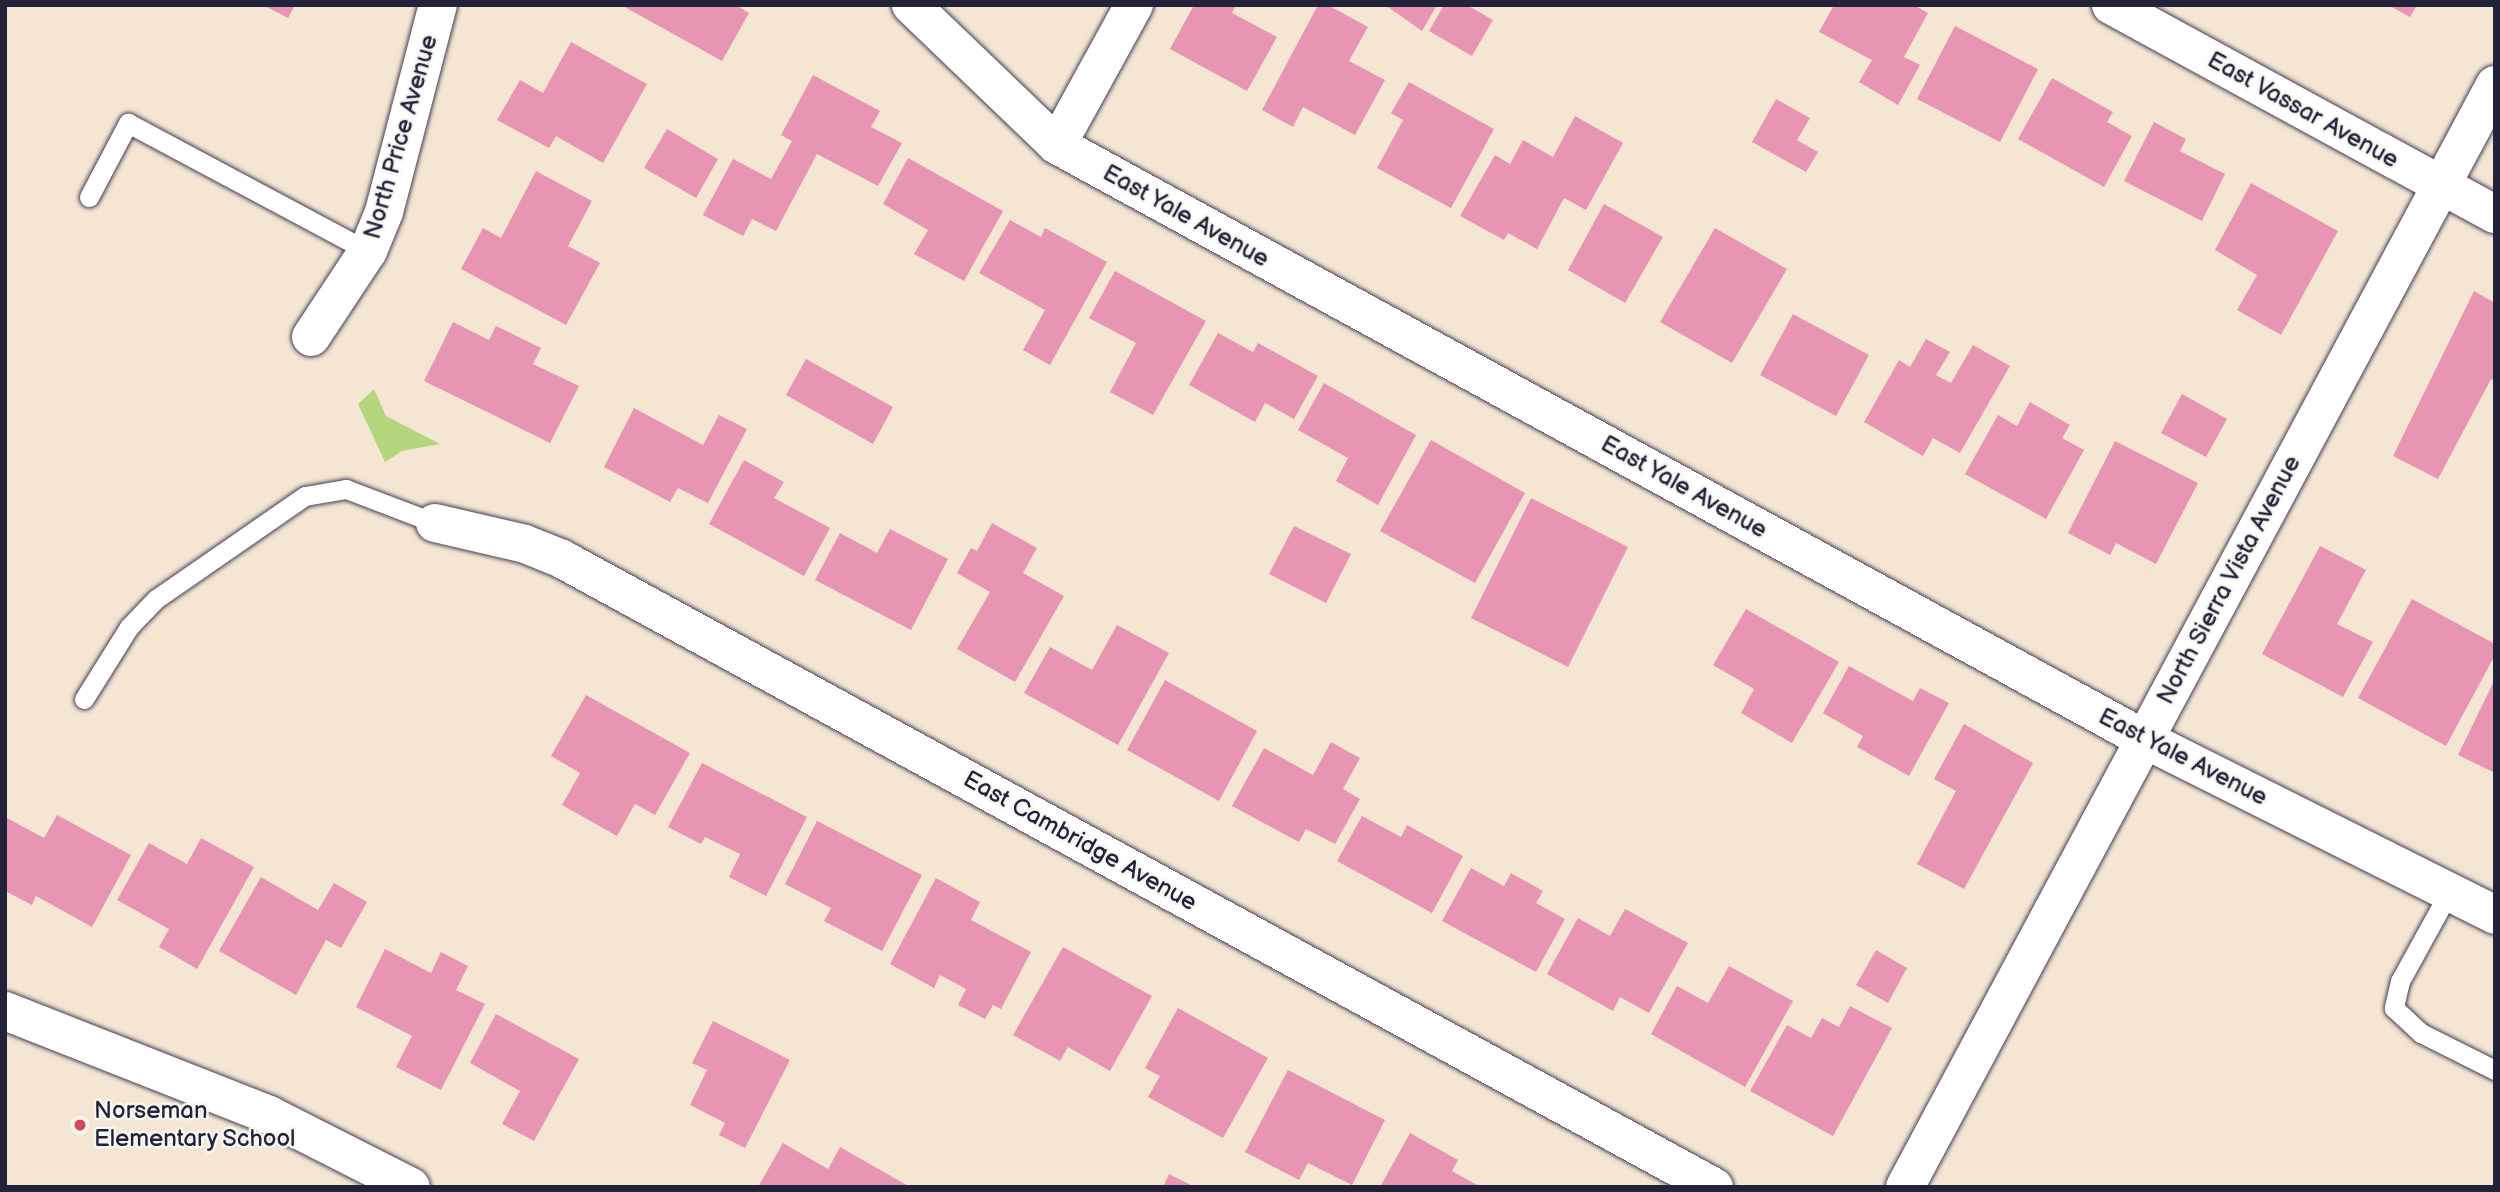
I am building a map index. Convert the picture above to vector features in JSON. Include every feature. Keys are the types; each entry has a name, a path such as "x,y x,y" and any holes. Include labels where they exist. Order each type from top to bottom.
{"street":[{"name":"North Price Avenue","path":"311,337 368,251 384,212 438,5"},
{"name":"East Yale Avenue","path":"911,5 1057,145 2144,739 2495,915"},
{"path":"1057,145 1134,5"},
{"name":"East Vassar Avenue","path":"2112,5 2495,214"},
{"name":"North Sierra Vista Avenue","path":"1905,1187 2495,85"},
{"name":"East Cambridge Avenue","path":"435,523 525,544 562,559 1714,1187"},
{"path":"5,1011 269,1115 411,1187"}],"lane":[{"path":"89,197 128,124 368,251"},
{"path":"84,699 129,627 156,599 305,496 346,489 435,523"},
{"path":"2449,892 2400,981 2394,1008 2421,1033 2495,1070"}],"green space":[{"path":"374,389 386,416 440,444 402,451 385,462 358,404"}],"building":[{"path":"263,5 295,5 288,18"},
{"path":"621,5 736,5 749,13 722,61"},
{"path":"1194,5 1236,5 1232,13 1277,37 1247,91 1170,49"},
{"path":"1318,5 1328,5 1368,27 1349,61 1385,80 1355,135 1303,107 1293,127 1262,110"},
{"path":"1385,5 1437,5 1422,31"},
{"path":"1444,5 1467,5 1493,20 1472,56 1429,31"},
{"path":"1834,5 1914,5 1928,13 1904,57 1920,65 1898,105 1859,82 1872,60 1819,32"},
{"path":"2388,5 2417,5 2410,17"},
{"path":"1955,26 2038,69 2000,142 1917,99"},
{"path":"571,42 647,84 603,163 556,136 549,148 497,120 520,80 543,93"},
{"path":"813,75 880,111 871,127 902,143 878,186 817,154 776,231 752,219 743,236 703,215 733,159 771,179 792,141 781,135"},
{"path":"2052,78 2113,112 2107,122 2132,136 2104,187 2018,139"},
{"path":"1409,82 1494,129 1451,208 1377,168 1403,120 1391,113"},
{"path":"1776,99 1810,118 1797,140 1818,152 1806,172 1752,142"},
{"path":"1575,116 1623,143 1586,210 1564,198 1537,249 1508,233 1504,240 1460,216 1495,155 1510,164 1523,140 1553,157"},
{"path":"2154,122 2186,139 2180,151 2225,174 2202,221 2124,181"},
{"path":"667,129 718,159 696,198 644,168"},
{"path":"908,158 1003,211 964,281 914,254 928,230 883,204"},
{"path":"536,171 592,201 568,246 600,263 566,325 461,269 483,228 501,238"},
{"path":"2251,183 2338,231 2281,335 2237,310 2257,275 2215,250"},
{"path":"1604,204 1663,237 1625,303 1568,270"},
{"path":"1010,220 1041,237 1045,228 1107,262 1050,365 1023,350 1045,310 979,273"},
{"path":"1715,228 1787,269 1732,363 1660,322"},
{"path":"1115,271 1206,321 1153,415 1110,392 1136,343 1089,318"},
{"path":"2474,291 2495,303 2495,381 2491,379 2438,479 2393,456"},
{"path":"1793,314 1869,355 1836,416 1760,375"},
{"path":"453,322 489,340 496,326 541,348 533,364 579,386 550,443 424,381"},
{"path":"1218,333 1253,352 1258,343 1318,376 1294,419 1265,403 1255,422 1189,385"},
{"path":"1926,339 1950,352 1936,375 1951,383 1973,345 2010,366 1960,453 1933,438 1923,456 1864,422 1899,360 1910,367"},
{"path":"806,359 893,407 873,444 786,395"},
{"path":"1324,383 1416,435 1378,505 1336,481 1348,458 1298,430"},
{"path":"2182,394 2227,419 2206,457 2161,433"},
{"path":"2030,402 2070,425 2062,438 2084,450 2046,519 1965,474 1998,415 2017,426"},
{"path":"634,408 703,445 719,415 747,429 708,503 678,488 670,502 604,467"},
{"path":"1431,440 1525,493 1475,583 1380,531"},
{"path":"2115,441 2198,483 2156,564 2116,543 2110,555 2068,533"},
{"path":"744,460 784,482 774,498 830,528 804,576 709,524"},
{"path":"1531,498 1628,547 1568,667 1471,618"},
{"path":"992,523 1037,548 1023,573 1064,596 1015,682 957,649 990,592 957,573 971,548 977,551"},
{"path":"1294,526 1351,554 1326,603 1269,574"},
{"path":"890,529 948,559 911,630 815,580 840,533 877,553"},
{"path":"2320,546 2366,570 2337,624 2373,642 2343,697 2262,654"},
{"path":"2412,599 2495,644 2495,655 2446,746 2358,698"},
{"path":"1746,609 1839,662 1792,743 1741,713 1754,689 1713,665"},
{"path":"1117,625 1169,653 1118,745 1024,693 1050,647 1092,670"},
{"path":"1849,666 1913,701 1920,688 1949,703 1909,776 1857,747 1863,736 1823,713"},
{"path":"2495,679 2495,773 2458,755"},
{"path":"1165,680 1257,731 1219,801 1127,750"},
{"path":"586,695 690,753 655,815 635,804 617,836 562,805 580,773 551,756"},
{"path":"1964,724 2033,763 1964,889 1917,864 1956,791 1934,779"},
{"path":"1331,742 1360,758 1343,789 1360,799 1335,844 1306,829 1299,842 1232,806 1264,748 1313,775"},
{"path":"702,763 807,817 766,896 729,877 740,854 705,837 701,844 668,827"},
{"path":"57,815 131,855 92,927 36,896 32,905 5,891 5,817 44,838"},
{"path":"1362,816 1401,837 1407,825 1463,856 1432,913 1337,861"},
{"path":"817,821 922,875 882,951 824,921 831,908 785,884"},
{"path":"201,838 254,867 197,969 159,947 169,929 117,900 149,843 187,864"},
{"path":"1471,868 1504,886 1511,873 1543,891 1536,903 1565,919 1536,972 1442,921"},
{"path":"261,877 318,910 334,883 367,902 341,948 326,940 296,995 219,951"},
{"path":"936,878 980,902 971,920 1031,952 1001,1009 993,1005 985,1019 958,1005 966,989 940,975 934,988 890,964"},
{"path":"1625,909 1688,943 1649,1013 1620,997 1613,1011 1547,974 1578,918 1610,936"},
{"path":"1063,947 1152,996 1110,1071 1068,1047 1060,1061 1013,1035"},
{"path":"385,949 431,973 441,952 468,966 456,990 485,1004 441,1090 396,1067 412,1036 356,1007"},
{"path":"1876,950 1907,968 1888,1003 1856,985"},
{"path":"1729,966 1793,1001 1745,1087 1651,1034 1677,986 1708,1003"},
{"path":"1850,1006 1892,1028 1833,1136 1750,1091 1787,1025 1811,1038 1822,1018 1839,1027"},
{"path":"1178,1008 1268,1058 1223,1138 1148,1097 1160,1076 1145,1068"},
{"path":"496,1014 579,1059 534,1141 502,1124 520,1091 470,1063"},
{"path":"713,1021 790,1060 745,1148 719,1135 725,1123 690,1105 707,1070 692,1063"},
{"path":"1288,1070 1385,1120 1352,1185 1308,1163 1299,1180 1245,1152"},
{"path":"1410,1133 1458,1160 1452,1171 1481,1187 1380,1187"},
{"path":"783,1143 828,1169 840,1147 910,1187 758,1187"},
{"path":"1169,1174 1195,1187 1163,1187"}],"place":[{"name":"Norseman Elementary School","path":"80,1125"}]}
